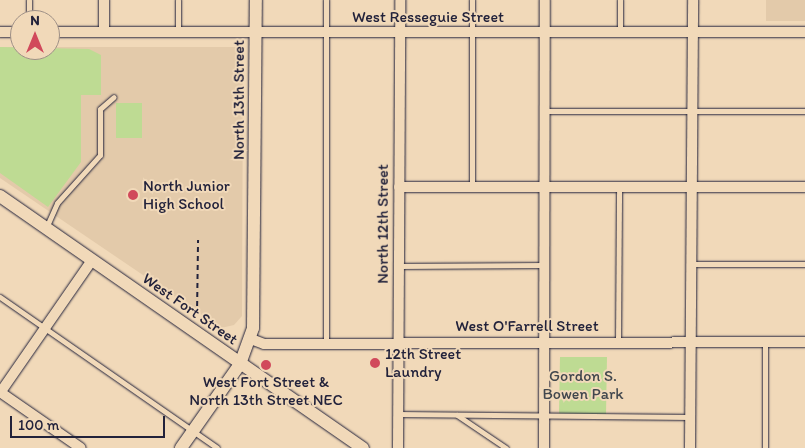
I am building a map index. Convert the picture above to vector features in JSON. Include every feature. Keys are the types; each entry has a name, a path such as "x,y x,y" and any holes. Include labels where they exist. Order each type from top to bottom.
{"street":[{"path":"104,0 104,32"},
{"name":"North 13th Street","path":"181,448 240,364 251,339 255,316 256,0"},
{"name":"North 12th Street","path":"398,448 400,0"},
{"path":"544,448 545,0"},
{"path":"690,448 692,0"},
{"name":"West Resseguie Street","path":"60,32 805,32"},
{"path":"399,187 805,187"},
{"name":"West Fort Street","path":"0,196 362,448"},
{"path":"81,448 0,392 92,260"},
{"name":"West O'Farrell Street","path":"251,339 264,344 326,341 805,342"}],"lane":[{"path":"178,0 178,32"},
{"path":"326,0 326,341"},
{"path":"472,0 472,187"},
{"path":"620,0 620,32"},
{"path":"46,228 57,203 100,155 100,109 114,97"},
{"path":"545,112 805,111"},
{"path":"618,187 618,342"},
{"path":"398,266 544,264"},
{"path":"691,264 805,264"},
{"path":"0,297 217,448"},
{"path":"764,342 764,448"},
{"path":"398,414 690,417"},
{"path":"456,415 506,448"}],"path":[{"path":"197,315 198,240"}],"shaded area":[{"path":"766,0 805,0 805,21 766,21"},
{"name":"North Junior High School","path":"0,47 10,47 10,60 60,60 60,47 243,47 242,316 234,325 221,328 0,178"}],"green space":[{"path":"0,47 10,47 10,60 60,60 60,48 89,49 101,55 101,95 81,95 81,162 48,207 0,173"},
{"path":"116,103 142,103 142,138 116,138"},
{"name":"Gordon S. Bowen Park","path":"560,357 607,357 606,415 559,414"}],"place":[{"name":"North Junior High School","path":"133,195"},
{"name":"12th Street Laundry","path":"375,363"},
{"name":"West Fort Street & North 13th Street NEC","path":"266,365"}]}
